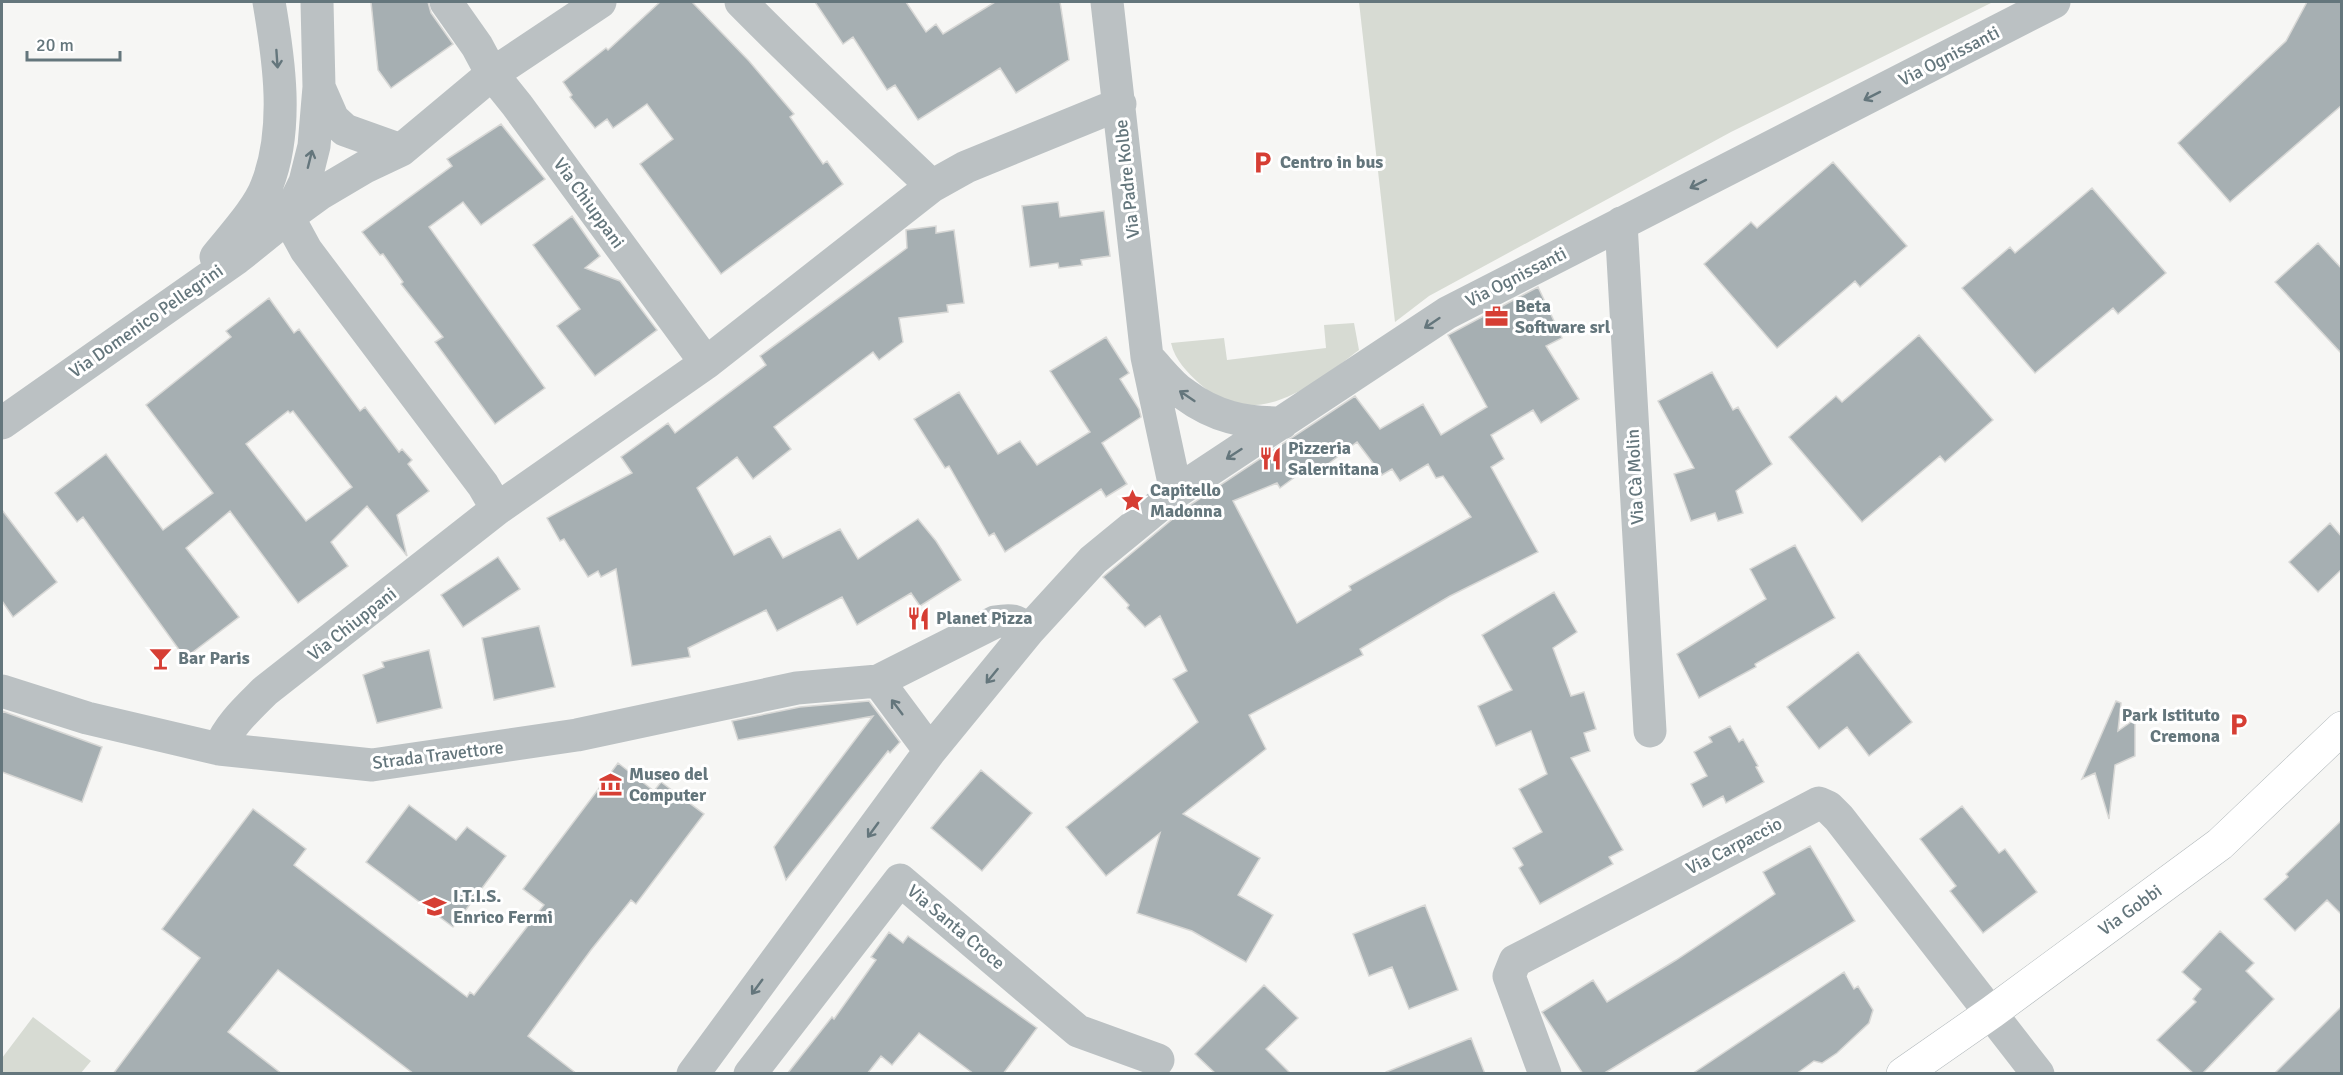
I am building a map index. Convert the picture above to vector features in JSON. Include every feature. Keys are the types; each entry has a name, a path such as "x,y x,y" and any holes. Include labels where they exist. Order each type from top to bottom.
{"street":[{"path":"2,414 213,260 244,223 267,186 281,124 275,38 269,2"},
{"name":"Via Domenico Pellegrini","path":"288,217 305,182 314,146 319,87 317,2"},
{"path":"446,2 477,46 492,74"},
{"name":"Via Domenico Pellegrini","path":"2,423 237,258 288,217 330,188 401,150 492,74 600,2"},
{"path":"741,2 870,129 898,152 932,186"},
{"name":"Via Padre Kolbe","path":"1107,2 1147,357 1176,492"},
{"name":"Via Ognissanti","path":"1029,630 1093,560 1176,492 1447,313 2054,2"},
{"name":"Via Chiuppani","path":"492,74 706,363"},
{"name":"Via Domenico Pellegrini","path":"319,87 333,118 345,130 401,150"},
{"name":"Via Chiuppani","path":"219,749 224,737 236,721 265,691 497,509 706,363 932,186 966,166 1120,104"},
{"path":"288,217 306,250 483,485 497,509"},
{"name":"Via Cà Molin","path":"1621,223 1650,731"},
{"path":"1147,357 1182,394 1218,414 1252,423 1282,423"},
{"name":"Strada Travettore","path":"2,691 87,718 219,749 372,765 577,735 797,688 878,681 995,622 1016,621 1029,630"},
{"path":"693,1074 930,751 1029,630"},
{"path":"878,681 930,751"},
{"name":"Via Gobbi","path":"1903,1074 1992,1012 2220,844 2342,729"},
{"name":"Via Carpaccio","path":"1545,1074 1509,976 1515,961 1819,803 1828,807 1839,818 1992,1012"},
{"name":"Via Santa Croce","path":"750,1074 900,880 1078,1031 1158,1060"},
{"path":"1992,1012 2038,1074"}],"shaded area":[{"path":"1359,2 1993,2 1731,132 1429,296 1395,322"},
{"path":"1354,323 1359,350 1303,389 1282,399 1262,404 1241,405 1220,398 1200,384 1186,370 1175,355 1171,343 1224,338 1227,360 1326,348 1324,325"},
{"path":"33,1017 91,1061 81,1073 2,1073 2,1058"}],"building":[{"path":"371,2 428,2 431,13 453,44 391,88 378,70"},
{"path":"660,2 692,2 749,61 794,114 790,117 823,164 827,161 843,184 721,274 640,164 673,139 647,104 613,128 607,119 595,128 570,97 572,95 563,82 606,48 608,50"},
{"path":"815,2 906,2 926,32 936,24 943,34 995,2 1060,2 1069,60 1016,93 1000,68 918,120 895,85 887,90 853,37 843,44"},
{"path":"2307,2 2342,2 2342,105 2230,202 2178,143 2286,41"},
{"path":"501,124 545,179 481,225 463,202 429,227 545,388 495,424 435,342 443,337 401,284 403,282 383,254 380,255 362,232 452,166 447,159"},
{"path":"1833,162 1907,246 1860,287 1855,281 1777,348 1704,264 1751,222 1757,228"},
{"path":"2092,188 2166,273 2118,314 2113,308 2035,373 1962,288 2010,247 2015,253"},
{"path":"1058,202 1060,217 1104,211 1110,256 1081,260 1082,265 1059,268 1058,263 1030,267 1022,206"},
{"path":"572,216 600,256 585,268 620,281 657,330 595,376 557,326 580,309 533,245"},
{"path":"936,226 936,233 954,230 964,303 947,305 948,312 899,318 903,342 879,360 873,352 774,427 791,449 753,479 737,457 697,488 734,555 770,536 783,558 840,529 858,559 918,519 936,541 961,580 920,606 911,593 857,625 842,597 777,631 766,610 688,648 690,657 632,666 616,569 601,577 598,571 588,577 564,539 560,541 547,518 632,473 621,457 668,423 675,433 766,365 760,356 907,248 906,230"},
{"path":"2318,243 2342,269 2342,354 2275,282"},
{"path":"1538,287 1562,338 1546,346 1579,399 1541,423 1533,410 1491,435 1504,459 1491,467 1538,552 1450,596 1360,649 1363,655 1249,715 1266,749 1183,814 1260,858 1238,895 1273,915 1246,962 1192,931 1137,913 1160,833 1106,876 1066,827 1198,722 1173,679 1187,671 1160,616 1145,627 1127,608 1129,605 1103,577 1187,507 1355,396 1380,429 1423,404 1441,435 1487,407 1448,335","holes":["1357,442 1382,475 1392,469 1400,481 1428,464 1436,478 1443,476 1471,517 1349,586 1351,590 1297,623 1233,501 1277,483 1280,488 1314,463 1320,470"]},
{"path":"269,298 294,333 299,329 360,411 365,407 399,452 402,449 412,460 408,464 429,491 397,515 407,556 367,506 331,542 348,566 298,603 230,511 186,548 239,617 185,658 83,517 77,522 55,493 106,454 163,530 213,493 146,405 231,337 226,331","holes":["288,411 290,413 293,411 352,487 306,521 246,444"]},
{"path":"1919,335 1993,420 1945,462 1940,456 1862,522 1789,437 1836,396 1842,402"},
{"path":"1106,337 1129,373 1120,379 1139,409 1141,417 1102,443 1127,484 1106,497 1101,489 1005,552 994,533 989,536 949,466 945,468 914,419 959,392 998,454 1020,441 1037,465 1090,432 1050,371"},
{"path":"1712,372 1733,410 1738,407 1772,464 1736,491 1743,513 1718,521 1715,513 1691,521 1674,474 1694,468 1658,401"},
{"path":"2,510 57,582 13,617 2,601"},
{"path":"2330,523 2342,537 2342,569 2318,592 2289,562"},
{"path":"1795,545 1835,618 1755,664 1756,667 1699,698 1677,654 1766,599 1750,569"},
{"path":"498,557 520,589 463,627 441,595"},
{"path":"1554,592 1577,632 1553,648 1571,696 1584,692 1596,729 1584,733 1590,751 1571,758 1623,850 1609,857 1613,864 1540,904 1519,868 1523,865 1513,848 1542,832 1519,789 1547,774 1531,731 1496,746 1478,706 1512,690 1482,635"},
{"path":"539,626 555,687 494,700 482,638"},
{"path":"429,650 442,708 377,723 363,675 384,667 382,662"},
{"path":"1858,652 1912,722 1869,756 1847,727 1819,749 1787,707"},
{"path":"869,701 900,742 890,753 888,751 786,880 774,847 873,716 738,740 732,721 800,707"},
{"path":"2116,701 2121,703 2118,731 2135,719 2135,756 2115,765 2109,819 2095,773 2082,779"},
{"path":"2,711 102,747 82,802 2,772"},
{"path":"1730,726 1739,742 1743,739 1764,782 1726,803 1723,796 1703,807 1691,784 1707,776 1694,752 1712,742 1709,737"},
{"path":"618,763 654,791 661,782 704,814 636,904 631,900 591,950 528,1036 577,1074 414,1074 278,970 228,1032 282,1074 113,1074 200,958 162,929 253,809 306,849 294,865 467,997 470,992 474,995 544,905 523,889"},
{"path":"981,770 1032,813 982,871 931,828"},
{"path":"409,805 456,840 467,827 506,856 453,927 366,862"},
{"path":"1962,806 1999,853 2005,849 2037,892 1983,933 1950,891 1956,886 1920,839"},
{"path":"2342,820 2342,915 2327,900 2295,931 2264,899 2288,877 2286,874"},
{"path":"1810,846 1855,921 1603,1074 1583,1074 1542,1012 1593,980 1607,1002 1676,960 1775,894 1763,872"},
{"path":"1425,905 1458,990 1409,1009 1392,967 1369,976 1353,934"},
{"path":"2220,931 2254,963 2246,971 2274,999 2202,1074 2194,1074 2157,1040 2196,1002 2193,999 2201,989 2182,972"},
{"path":"889,932 903,943 908,936 1037,1028 1003,1074 974,1074 919,1033 892,1065 881,1056 867,1074 787,1074 832,1017 834,1019 876,960 871,957"},
{"path":"1844,972 1854,989 1858,986 1873,1010 1869,1023 1837,1053 1822,1063 1814,1061 1796,1074 1692,1074"},
{"path":"1264,985 1298,1018 1266,1049 1291,1074 1216,1074 1195,1054"},
{"path":"2342,1006 2342,1074 2274,1074"},
{"path":"1471,1038 1485,1074 1386,1074 1386,1072"}],"place":[{"name":"Centro in bus","path":"1262,162"},
{"name":"Beta Software srl","path":"1497,316"},
{"name":"Pizzeria Salernitana","path":"1270,458"},
{"name":"Capitello Madonna","path":"1132,500"},
{"name":"Planet Pizza","path":"918,618"},
{"name":"Bar Paris","path":"160,658"},
{"name":"Park Istituto Cremona","path":"2238,725"},
{"name":"Museo del Computer","path":"611,784"},
{"name":"I.T.I.S. Enrico Fermi","path":"435,906"}]}
